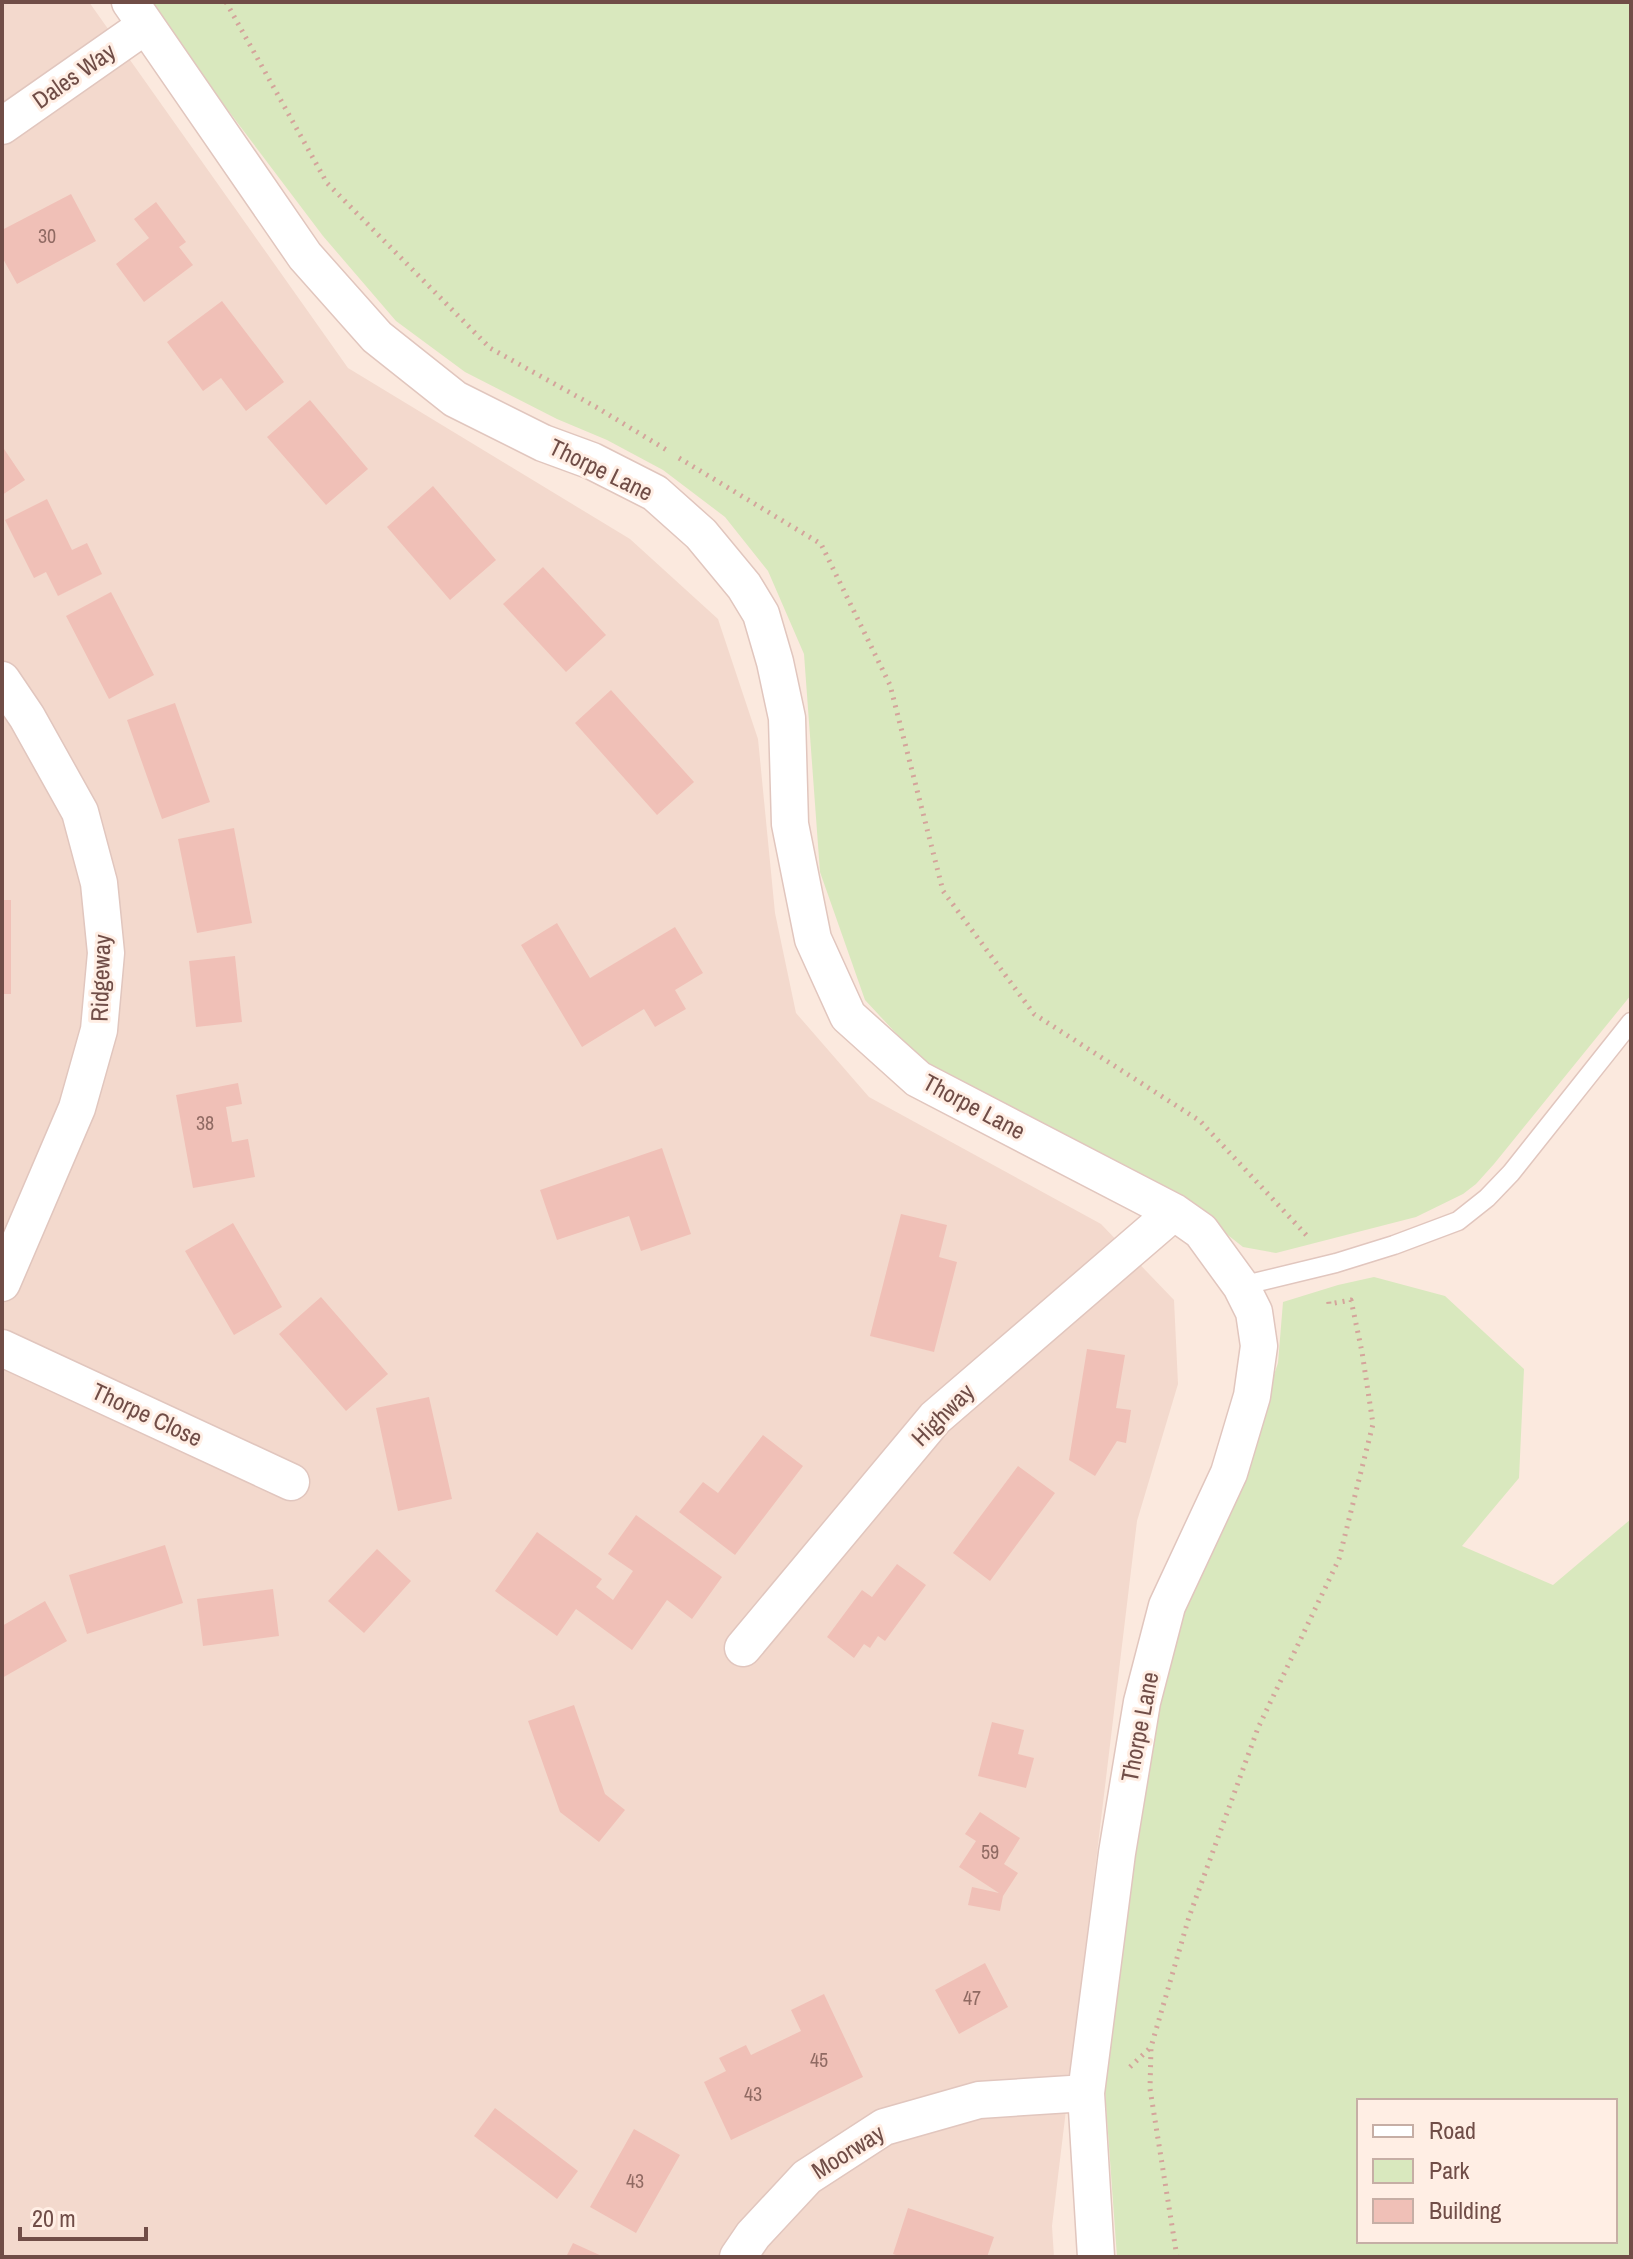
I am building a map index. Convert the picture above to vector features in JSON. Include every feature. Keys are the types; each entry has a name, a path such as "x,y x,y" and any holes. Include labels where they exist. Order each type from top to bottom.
{"street":[{"name":"Dales Way","path":"2,126 138,14"},
{"name":"Thorpe Lane","path":"138,14 305,256 377,337 455,399 655,493 701,534 744,586 761,614 787,718 790,824 813,939 848,1016 918,1079 1174,1212 1201,1231 1241,1286 1254,1312 1259,1346 1252,1396 1229,1473 1167,1606 1142,1702 1117,1853 1086,2093 1096,2257"},
{"name":"Ridgeway","path":"2,680 27,717 80,812 99,883 106,953 99,1030 77,1108 2,1283"},
{"name":"Highway","path":"743,1648 935,1418 1174,1212"},
{"name":"Thorpe Close","path":"2,1348 291,1482"},
{"name":"Moorway","path":"738,2257 753,2235 807,2177 884,2127 979,2100 1086,2093"}],"lane":[{"path":"1241,1286 1321,1267 1458,1221 1487,1198 1511,1173 1631,1022"}],"path":[{"path":"226,2 327,183 490,348 596,407 821,544 890,685 943,891 1034,1014 1200,1121 1312,1242 1329,1304 1351,1300 1373,1424 1339,1559 1258,1728 1189,1917 1151,2047 1150,2089 1177,2257"}],"shaded area":[{"path":"2,2 89,2 348,368 630,539 718,619 758,739 775,913 796,1013 869,1097 1101,1224 1174,1300 1178,1384 1137,1521 1052,2226 1054,2257 2,2257"}],"green space":[{"path":"150,2 1631,2 1631,995 1494,1164 1463,1194 1416,1217 1276,1253 1243,1247 1182,1199 920,1059 865,1000 820,872 804,654 768,571 725,517 663,470 465,372 396,321 323,236 159,19"},
{"path":"1374,1277 1445,1296 1524,1369 1519,1478 1462,1546 1553,1585 1631,1519 1631,2257 1117,2257 1105,2091 1132,1748 1170,1630 1247,1455 1278,1363 1283,1302"}],"building":[{"path":"71,194 96,241 17,284 2,257 2,230"},
{"path":"156,202 186,242 179,247 193,265 144,302 116,264 149,238 134,219"},
{"path":"222,301 284,382 246,411 221,378 203,391 167,342"},
{"path":"310,400 368,469 326,505 267,437"},
{"path":"2,446 25,480 2,495"},
{"path":"433,486 496,560 450,600 387,527"},
{"path":"47,499 72,550 87,543 102,574 58,596 46,572 34,578 5,520"},
{"path":"543,567 606,635 566,672 503,604"},
{"path":"111,592 154,675 109,699 66,616"},
{"path":"611,690 694,782 657,815 575,723"},
{"path":"175,703 210,802 162,819 127,720"},
{"path":"234,828 252,923 197,933 178,839"},
{"path":"2,900 11,900 11,994 2,994"},
{"path":"557,923 590,978 675,927 703,973 675,990 686,1009 655,1027 644,1009 582,1047 521,945"},
{"path":"235,956 242,1022 196,1027 189,961"},
{"path":"238,1083 242,1104 226,1107 232,1142 248,1139 255,1177 193,1188 176,1095"},
{"path":"662,1148 691,1234 641,1251 629,1216 557,1240 540,1190"},
{"path":"901,1214 947,1225 939,1257 957,1262 934,1352 870,1336"},
{"path":"233,1223 282,1307 234,1335 185,1251"},
{"path":"321,1297 388,1374 346,1411 279,1334"},
{"path":"1087,1349 1125,1355 1116,1408 1131,1410 1126,1443 1117,1441 1095,1476 1069,1460"},
{"path":"429,1397 452,1499 398,1511 376,1408"},
{"path":"763,1435 803,1466 735,1555 679,1512 703,1482 718,1493"},
{"path":"1018,1466 1055,1493 990,1581 953,1553"},
{"path":"636,1515 722,1577 692,1619 667,1600 632,1650 576,1609 557,1636 495,1591 537,1532 602,1579 596,1587 613,1600 633,1571 608,1554"},
{"path":"165,1545 183,1603 87,1634 69,1575"},
{"path":"377,1549 411,1581 364,1633 328,1601"},
{"path":"897,1564 926,1585 885,1641 878,1636 870,1648 864,1644 854,1658 827,1637 862,1590 872,1597"},
{"path":"273,1589 279,1636 203,1646 197,1599"},
{"path":"45,1601 67,1641 2,1678 2,1626"},
{"path":"574,1705 605,1794 625,1810 599,1842 560,1812 528,1721"},
{"path":"992,1722 1024,1730 1018,1754 1034,1758 1026,1788 978,1776"},
{"path":"980,1812 1020,1838 1004,1864 1018,1873 1003,1896 1000,1911 968,1905 972,1887 999,1893 959,1867 976,1841 965,1834"},
{"path":"985,1963 1008,2007 959,2034 935,1990"},
{"path":"824,1994 863,2077 731,2140 704,2082 726,2071 719,2058 746,2045 751,2055 801,2031 791,2010"},
{"path":"495,2108 578,2171 557,2199 474,2136"},
{"path":"634,2129 680,2155 636,2233 590,2207"},
{"path":"908,2208 994,2237 987,2257 902,2257 893,2254"},
{"path":"573,2243 604,2257 566,2257"}]}
